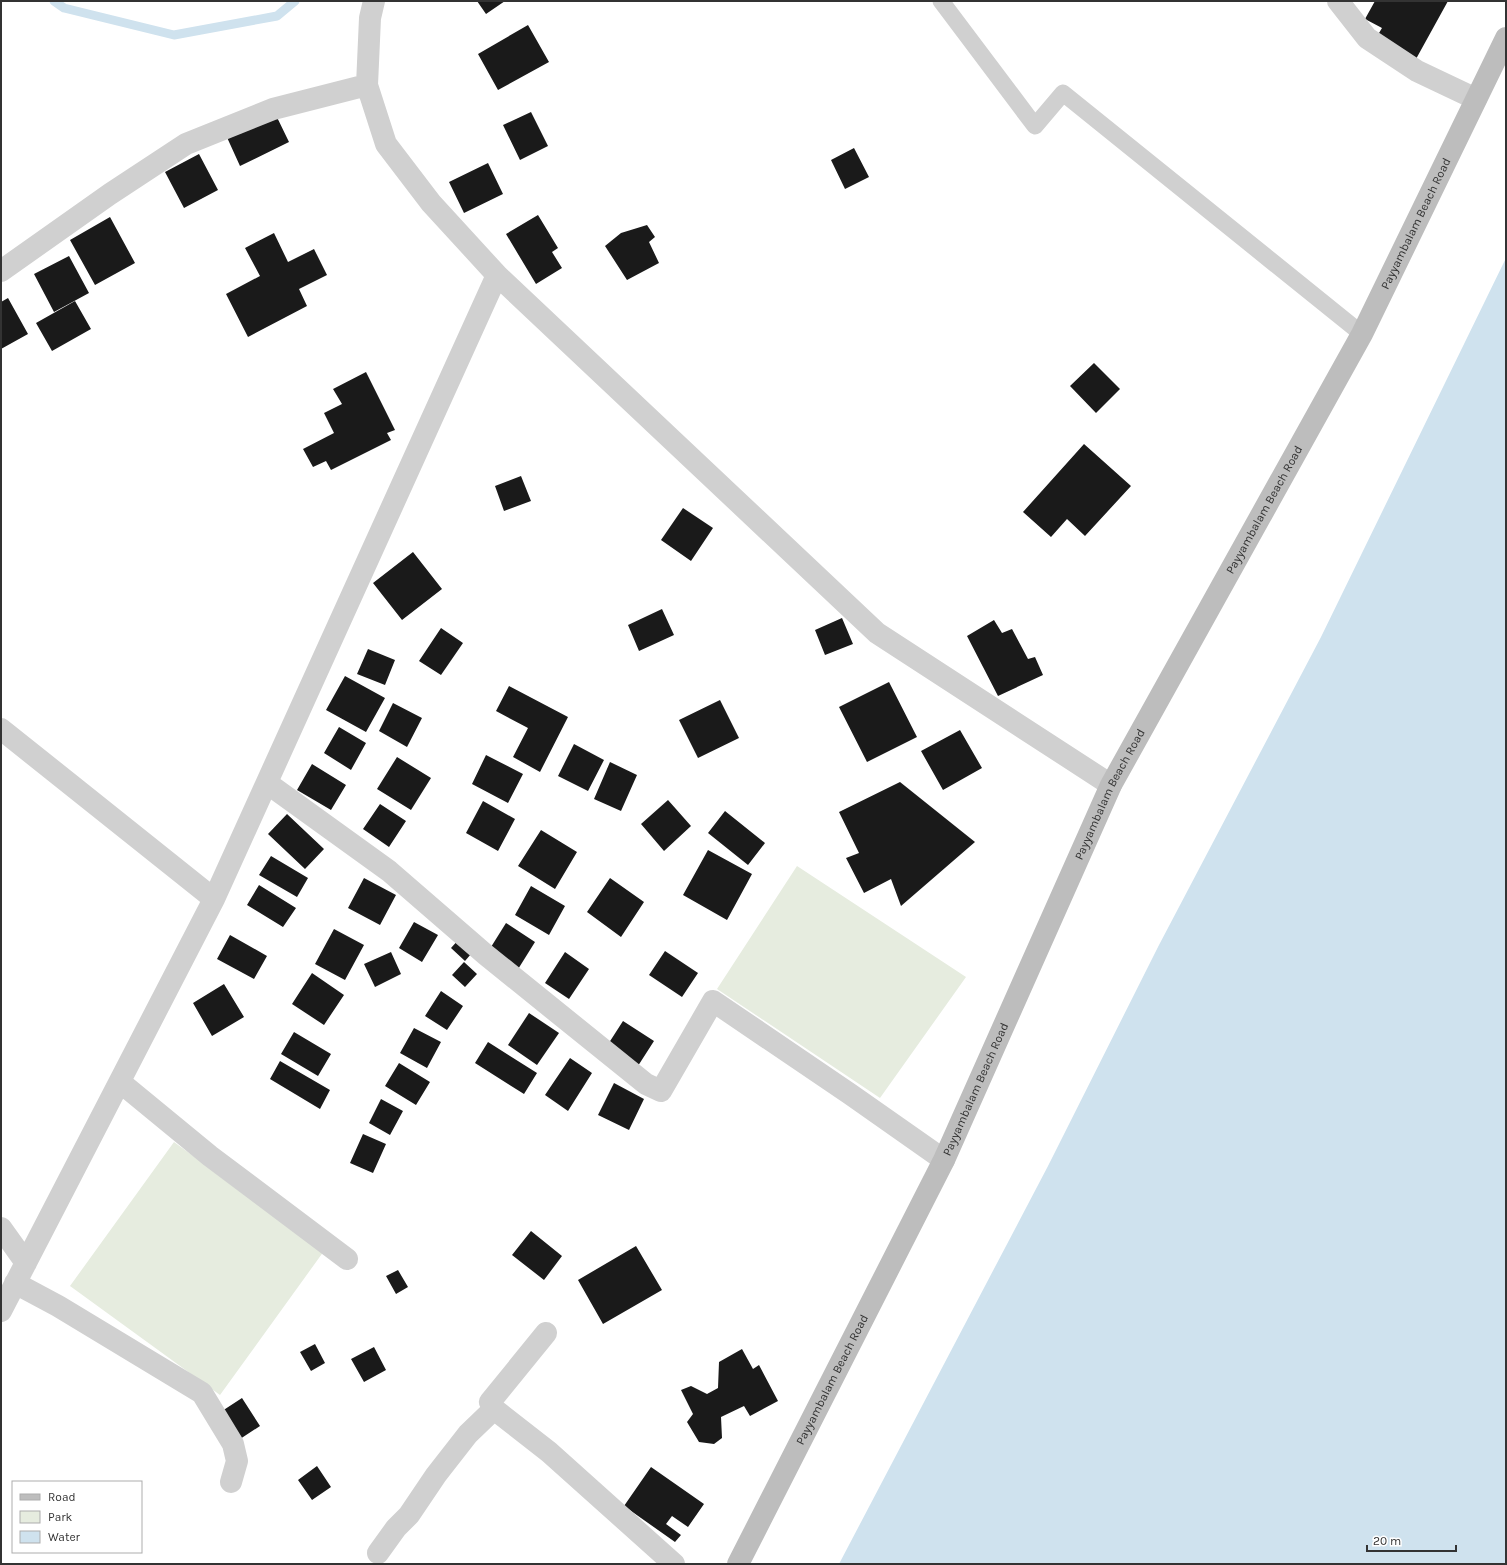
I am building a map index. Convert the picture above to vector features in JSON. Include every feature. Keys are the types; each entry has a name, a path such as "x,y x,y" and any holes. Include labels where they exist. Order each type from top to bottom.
{"main road":[{"name":"Payyambalam Beach Road","path":"738,1564 944,1160 1111,785 1362,334 1506,38"}],"street":[{"path":"374,1 370,18 368,85 386,144 431,203 497,275 878,633 1111,785"},
{"path":"1338,1 1367,38 1417,71 1476,99"},
{"path":"1,271 110,194 186,144 274,109 368,85"},
{"path":"1,1311 214,899 497,275"},
{"path":"1,729 214,899"},
{"path":"267,783 389,870 486,955 646,1084 661,1091 713,1001 944,1160"},
{"path":"120,1082 210,1156 347,1259"},
{"path":"1,1228 26,1263"},
{"path":"16,1283 58,1306 202,1393 233,1444 237,1461 231,1482"},
{"path":"546,1333 490,1402 494,1409 549,1452 674,1564"},
{"path":"378,1553 396,1528 409,1516 424,1492 468,1434 494,1409"}],"lane":[{"path":"941,1 1034,126 1064,93 1362,334"}],"green space":[{"path":"797,866 966,977 880,1098 717,989"},
{"path":"174,1142 324,1251 220,1395 70,1286"}],"water":[{"path":"1506,258 1506,1564 839,1564 1048,1166 1159,945 1321,637"}],"building":[{"path":"477,1 505,1 486,14"},
{"path":"1375,1 1448,1 1416,59 1376,38 1382,28 1365,19"},
{"path":"528,25 549,62 498,90 478,54"},
{"path":"273,109 289,142 240,166 225,133"},
{"path":"531,112 548,146 520,160 503,125"},
{"path":"854,148 869,177 845,189 831,160"},
{"path":"199,154 218,190 184,208 165,172"},
{"path":"488,163 503,194 464,213 449,182"},
{"path":"538,215 558,248 552,252 562,268 536,284 506,234"},
{"path":"110,217 135,263 95,285 70,240"},
{"path":"647,225 655,237 649,242 659,263 627,280 605,246 621,233"},
{"path":"274,233 288,262 314,249 327,275 299,289 307,306 248,337 226,294 260,276 245,248"},
{"path":"69,256 89,293 54,312 34,274"},
{"path":"8,298 28,334 1,349 1,302"},
{"path":"75,301 91,329 52,351 36,323"},
{"path":"1094,363 1120,389 1096,413 1070,386"},
{"path":"366,372 395,430 387,433 391,440 331,470 326,461 313,467 303,449 334,433 324,413 342,404 333,389"},
{"path":"1084,444 1131,486 1085,536 1067,519 1051,537 1023,512"},
{"path":"521,476 531,501 504,511 495,486"},
{"path":"683,508 713,528 691,561 661,540"},
{"path":"413,552 442,589 402,620 373,583"},
{"path":"662,609 674,635 639,651 628,625"},
{"path":"842,618 853,644 825,655 815,630"},
{"path":"994,620 1002,633 1012,629 1028,659 1035,657 1043,675 998,696 967,636"},
{"path":"441,628 463,643 441,675 419,661"},
{"path":"368,649 395,660 385,685 357,674"},
{"path":"345,676 385,698 366,732 326,710"},
{"path":"889,682 917,737 867,762 839,707"},
{"path":"509,686 568,717 540,772 513,757 528,728 496,711"},
{"path":"720,700 739,738 698,758 679,720"},
{"path":"393,703 422,718 407,747 379,731"},
{"path":"339,727 366,743 351,770 324,753"},
{"path":"960,730 982,768 943,790 921,751"},
{"path":"574,744 604,760 588,791 558,776"},
{"path":"486,755 523,774 508,803 472,784"},
{"path":"397,757 431,778 411,810 377,789"},
{"path":"610,762 637,775 621,811 594,799"},
{"path":"312,764 346,785 331,810 297,790"},
{"path":"900,782 975,842 901,906 891,879 864,893 846,858 859,853 839,812"},
{"path":"668,800 691,826 664,851 641,824"},
{"path":"483,801 515,819 498,851 466,833"},
{"path":"380,804 406,821 389,847 363,829"},
{"path":"725,811 765,843 748,865 708,833"},
{"path":"287,814 324,849 305,869 268,834"},
{"path":"541,830 577,852 555,889 518,866"},
{"path":"708,850 752,874 727,920 683,895"},
{"path":"271,856 308,878 297,897 259,875"},
{"path":"364,878 396,895 380,925 348,908"},
{"path":"610,878 644,902 621,937 587,912"},
{"path":"259,885 296,908 283,927 247,905"},
{"path":"531,886 565,906 549,935 515,915"},
{"path":"414,922 438,935 422,962 399,948"},
{"path":"506,923 535,942 515,974 486,955"},
{"path":"469,928 483,940 465,961 451,948"},
{"path":"334,929 364,945 345,980 315,964"},
{"path":"230,935 267,956 254,979 217,959"},
{"path":"665,951 698,973 682,997 649,975"},
{"path":"391,952 401,974 375,987 364,964"},
{"path":"565,952 589,969 569,999 545,983"},
{"path":"464,962 477,974 465,987 452,975"},
{"path":"312,973 344,995 324,1025 292,1004"},
{"path":"224,984 244,1017 212,1036 193,1003"},
{"path":"441,991 463,1006 447,1030 425,1016"},
{"path":"529,1013 559,1033 537,1065 508,1045"},
{"path":"623,1021 654,1041 636,1069 605,1049"},
{"path":"414,1028 441,1042 427,1068 400,1053"},
{"path":"294,1032 331,1054 318,1076 281,1054"},
{"path":"488,1042 537,1073 524,1094 475,1063"},
{"path":"570,1058 592,1073 568,1111 545,1095"},
{"path":"280,1061 330,1090 320,1109 270,1079"},
{"path":"399,1063 430,1082 416,1105 385,1086"},
{"path":"614,1083 644,1099 629,1130 598,1115"},
{"path":"381,1099 403,1111 390,1135 369,1123"},
{"path":"363,1134 386,1144 373,1173 350,1163"},
{"path":"531,1231 562,1256 544,1280 512,1255"},
{"path":"636,1246 662,1290 603,1324 578,1280"},
{"path":"398,1270 408,1287 396,1294 386,1276"},
{"path":"315,1344 325,1363 311,1371 300,1352"},
{"path":"374,1347 386,1370 364,1382 351,1359"},
{"path":"742,1349 753,1369 759,1365 778,1401 750,1416 744,1406 721,1417 722,1438 714,1444 699,1442 687,1422 693,1414 681,1390 691,1386 707,1394 718,1388 719,1362"},
{"path":"242,1398 260,1426 237,1441 219,1413"},
{"path":"317,1466 331,1487 312,1500 298,1480"},
{"path":"651,1467 704,1504 688,1527 672,1516 666,1524 681,1535 675,1542 624,1506"}],"waterway":[{"path":"54,1 64,8 174,35 277,16 295,1"}]}
